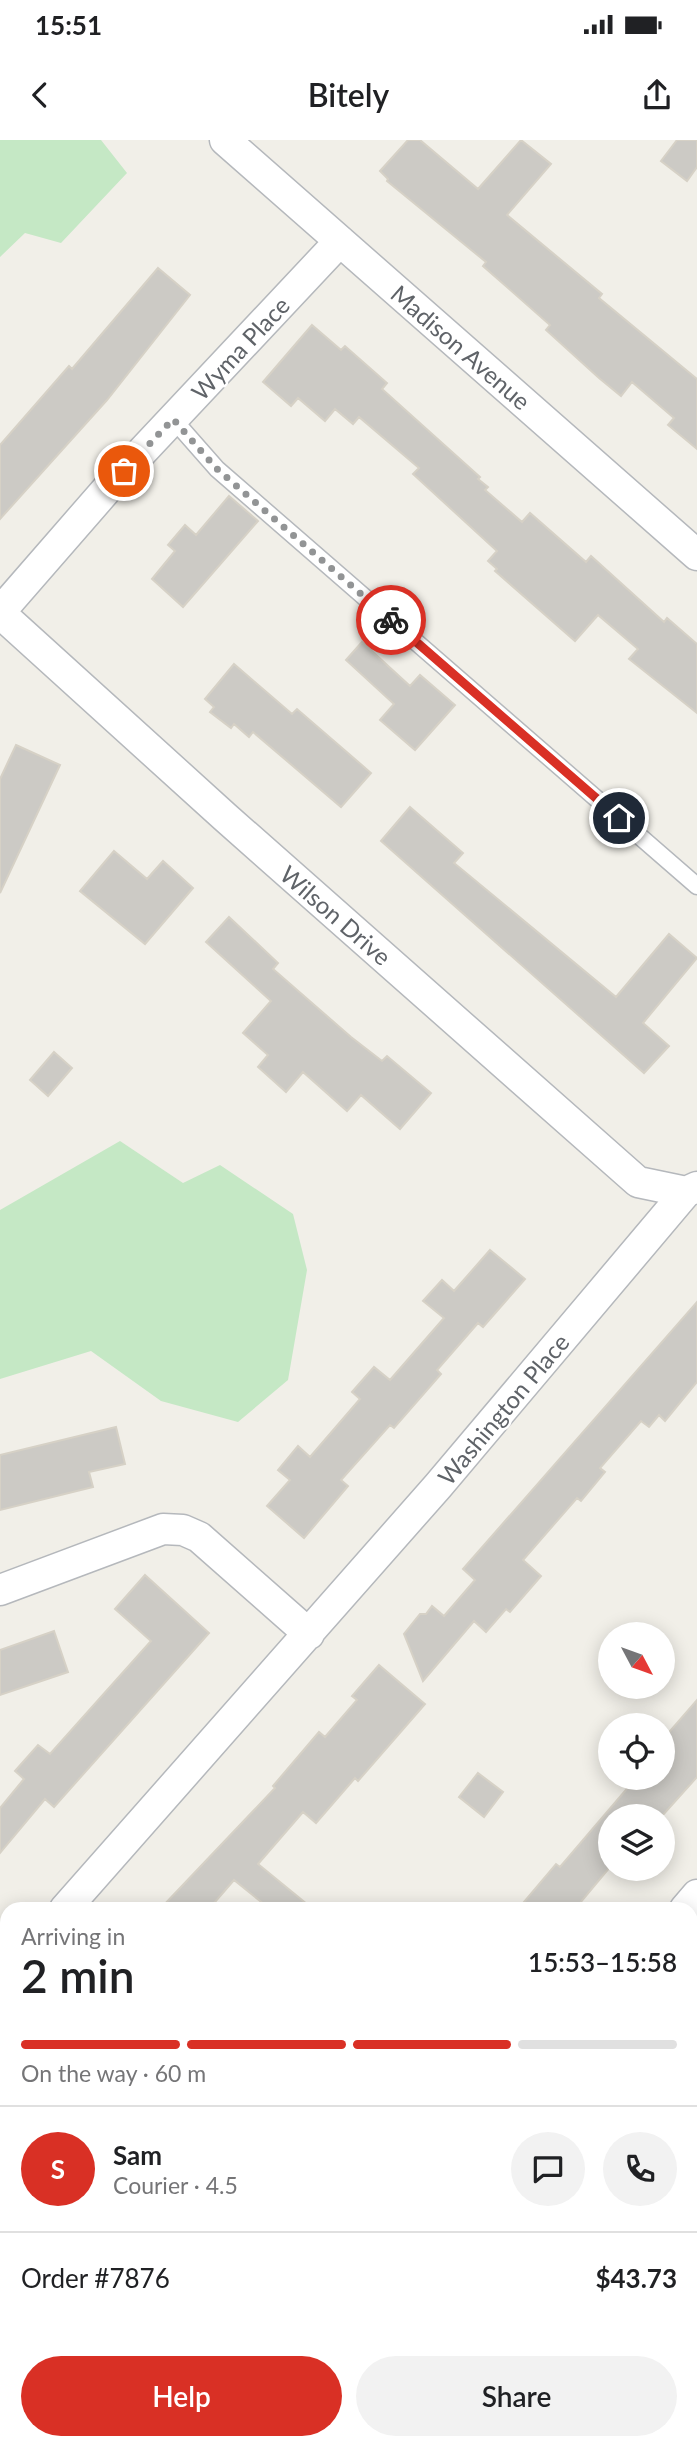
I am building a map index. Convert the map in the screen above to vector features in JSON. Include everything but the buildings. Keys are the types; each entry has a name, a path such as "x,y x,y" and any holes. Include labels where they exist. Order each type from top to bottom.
{"street":[{"name":"Madison Avenue","path":"225,140 697,555"},
{"name":"Wyma Place","path":"0,613 173,419 340,241"},
{"name":"Wilson Drive","path":"0,613 235,826 638,1182 691,1190"},
{"name":"Washington Place","path":"71,1902 309,1634 691,1190"},
{"path":"0,1590 163,1529 183,1530 200,1537 309,1634"}],"lane":[{"path":"173,419 217,469 697,886"}],"green space":[{"path":"0,140 101,140 127,173 61,243 25,233 0,257"},
{"path":"120,1141 183,1183 220,1165 293,1214 307,1270 288,1380 238,1422 161,1401 91,1351 0,1379 0,1210"}],"way so far":[{"path":"124,471 173,419 217,469 391,620"}],"route":[{"path":"391,620 619,818"}]}
